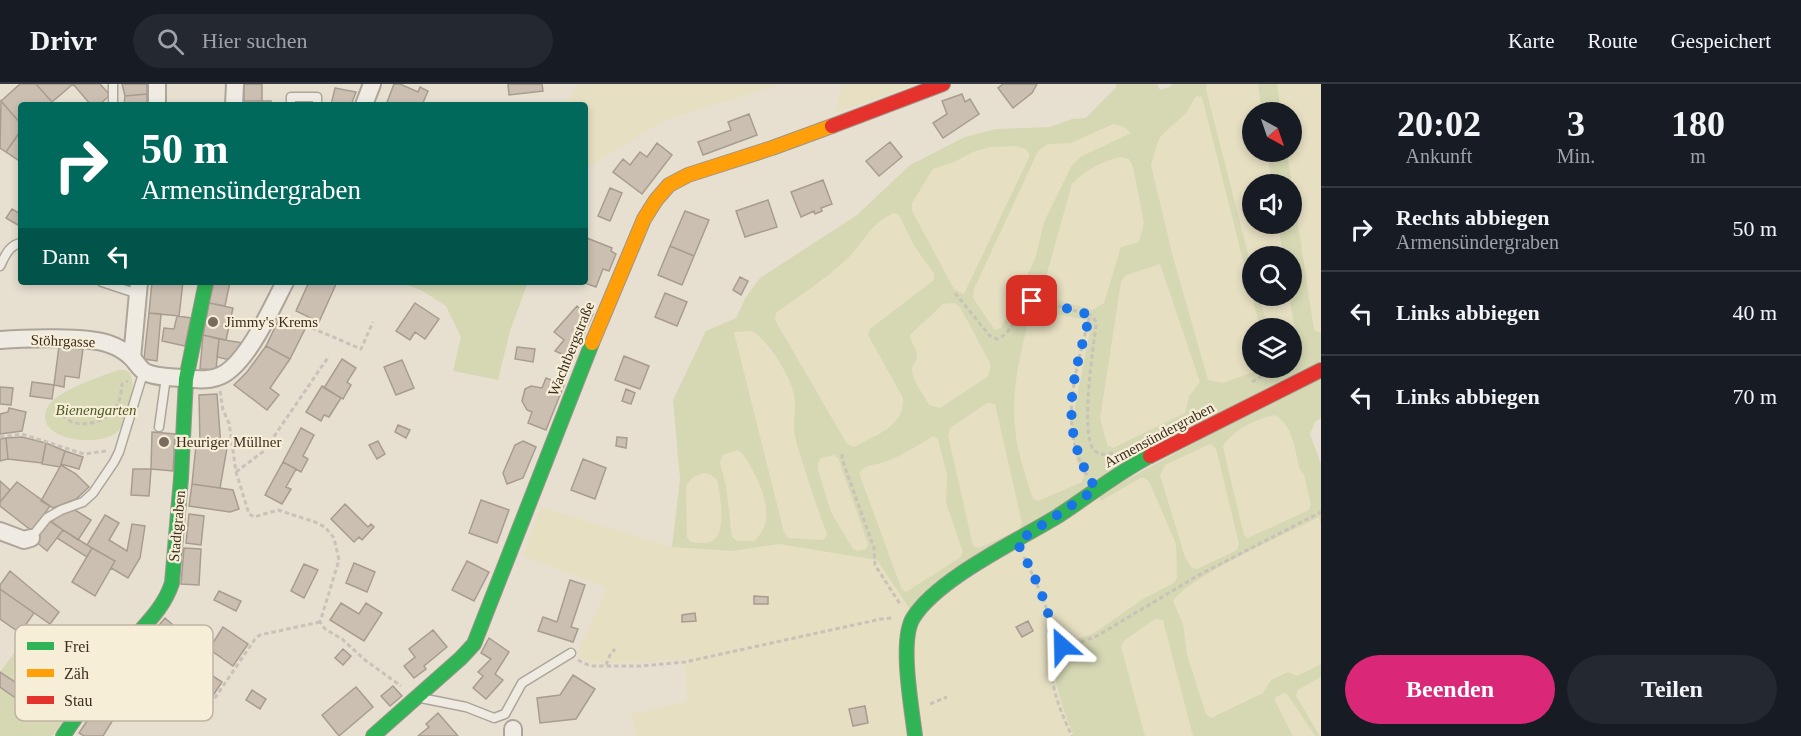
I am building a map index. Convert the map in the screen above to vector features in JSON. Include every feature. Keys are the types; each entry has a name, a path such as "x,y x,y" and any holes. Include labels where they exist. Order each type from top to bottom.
{"street":[{"path":"156,84 157,102"},
{"path":"234,102 235,84"},
{"path":"365,102 372,84"},
{"name":"Wachtbergstraße","path":"373,736 414,695 461,658 474,644 547,452 644,219 669,185 688,175 772,148 943,84"},
{"name":"Stadtgraben","path":"146,625 169,596 172,583 186,379 205,285"},
{"path":"139,375 202,379 218,377 231,369 258,333 283,285"},
{"path":"132,358 139,288"},
{"name":"Stöhrgasse","path":"0,340 62,339 107,343 119,348 132,358 139,375"},
{"name":"Armensündergraben","path":"912,619 951,580 1017,542 1134,464 1321,370"},
{"path":"0,531 24,540 31,538"},
{"path":"912,619 907,638 906,666 915,736"},
{"name":"Stadtgraben","path":"63,736 73,721"}],"lane":[{"path":"113,102 114,84"},
{"path":"291,102 291,97 317,97 317,102"},
{"path":"0,266 9,249 18,243"},
{"path":"120,285 139,288"},
{"path":"31,538 47,518 83,502 93,493 114,462 141,380 139,375"},
{"path":"159,427 166,377"},
{"path":"414,695 466,707 494,718 505,714 522,683 571,653"}],"path":[{"path":"955,292 990,336 997,339 1010,330 1021,310 1032,301 1041,301 1090,315 1095,320 1096,326 1090,372 1090,444 1095,451 1106,455 1117,452"},
{"path":"1090,315 1072,386 1071,404 1076,447 1085,472 1096,489"},
{"path":"294,321 361,349 373,322"},
{"path":"236,472 264,450 328,356"},
{"path":"58,409 71,422 84,424 97,422 110,415 118,402 122,384 139,375"},
{"path":"1248,384 1258,378"},
{"path":"220,390 223,410 229,423 236,472 249,514 254,517 278,510 325,527 334,538 339,560 320,622"},
{"path":"0,437 22,434 84,454 118,452"},
{"path":"842,453 842,459 874,548 875,565 912,619"},
{"path":"1053,641 1062,646 1076,644 1097,636 1197,576 1321,512"},
{"path":"1017,542 1047,609 1052,629 1050,661 1054,692 1072,736"},
{"path":"571,653 579,661 590,666 641,666 685,662 880,619 897,618"},
{"path":"320,622 325,629 342,639 365,660 414,695"},
{"path":"213,701 260,635 320,622"},
{"path":"606,665 615,650"}],"shaded area":[{"path":"579,84 782,84 668,119 588,167 588,102 568,102"},
{"path":"841,84 917,84 836,113"},
{"path":"1207,84 1258,84 1261,102 1242,102 1242,162 1269,162 1270,174 1242,174 1242,230 1206,90"},
{"path":"1277,84 1321,84 1321,333 1314,331 1299,234 1302,234 1302,174 1290,174 1289,162 1302,162 1302,102 1280,102"},
{"path":"1196,96 1202,97 1242,256 1242,306 1254,306 1257,318 1242,318 1242,376 1223,383 1208,380 1173,257 1151,165 1161,136 1186,113"},
{"path":"1113,124 1124,127 1131,133 1080,157 1044,222 1035,259 1001,328 995,330 973,298 974,288 1038,151 1048,143 1071,143"},
{"path":"1016,146 1026,149 1030,155 964,294 954,289 912,211 912,203 933,169 990,147"},
{"path":"1120,157 1129,159 1133,168 1144,223 1139,242 1121,247 1104,303 1093,310 1046,297 1042,292 1072,184 1080,175 1102,162"},
{"path":"894,213 899,215 913,244 934,274 934,280 870,329 868,335 903,398 904,410 892,426 854,447 847,444 775,319 776,313 849,257 881,219"},
{"path":"1243,234 1280,234 1281,246 1246,246"},
{"path":"1159,263 1201,382 1189,396 1185,413 1113,448 1109,446 1100,420 1121,282 1126,275"},
{"path":"955,303 960,307 990,363 990,371 987,377 940,408 929,405 911,374 918,355 910,340 910,335 943,304"},
{"path":"1262,306 1291,306 1293,318 1265,318"},
{"path":"1034,310 1087,321 1091,326 1071,428 1077,461 1084,477 1082,482 1038,501 1033,499 1022,465 1015,429 1014,397 1018,364 1030,314"},
{"path":"752,331 760,336 789,378 796,415 794,433 807,481 827,534 824,541 788,538 784,532 734,332"},
{"path":"987,403 995,404 1022,523 1019,530 979,548 973,546 948,435 950,428"},
{"path":"1275,415 1283,420 1291,437 1312,505 1309,510 1248,539 1244,536 1223,447 1234,433 1247,425"},
{"path":"933,435 938,439 947,474 946,503 963,552 961,557 906,593 902,590 859,472 863,468 885,462 916,448"},
{"path":"1210,443 1216,450 1239,545 1237,550 1197,569 1192,568 1185,557 1160,474 1165,465"},
{"path":"738,450 744,454 760,484 767,506 760,535 754,541 737,541 732,537 726,486 720,462 723,455"},
{"path":"834,455 838,458 868,545 866,549 858,551 853,549 831,512 818,463 821,458"},
{"path":"704,473 710,474 717,480 721,496 721,530 716,539 710,543 691,542 687,537 686,486 693,477"},
{"path":"1142,477 1149,481 1176,544 1177,577 1174,583 1143,599 1094,633 1056,646 1053,661 1057,690 1074,736 637,736 631,714 687,702 685,659 640,663 589,663 577,655 607,588 523,556 541,507 672,547 732,551 779,544 878,560 918,621 931,604 1098,495 1102,501"},
{"path":"1319,516 1321,524 1321,664 1297,676 1288,672 1271,680 1263,693 1211,718 1206,714 1187,655 1183,624 1173,601 1178,593 1199,578"},
{"path":"1155,619 1164,620 1193,736 1145,736 1121,646 1125,640"},
{"path":"1321,677 1321,736 1296,696 1298,690"},
{"path":"1284,693 1288,695 1315,736 1293,736 1275,701 1276,697"}],"green space":[{"path":"1116,84 1157,84 1160,90 1172,84 1207,84 1206,90 1246,246 1242,246 1242,256 1202,97 1196,96 1186,113 1161,136 1151,165 1173,257 1208,380 1223,383 1242,376 1242,378 1297,378 1221,416 912,612 877,560 779,544 732,551 672,547 680,479 673,400 706,331 736,318 746,297 760,278 857,215 910,165 965,137 996,129 1050,127 1072,119 1086,118 1116,87","holes":["1113,124 1124,127 1131,133 1080,157 1071,167 1044,222 1035,259 1001,328 995,330 973,298 974,289 1038,151 1048,144 1071,143","1016,146 1026,149 1030,155 964,294 954,289 912,211 912,203 933,169 990,147","1120,157 1129,159 1133,167 1144,223 1139,242 1121,247 1104,303 1093,310 1046,297 1042,291 1072,184 1100,164","894,213 899,215 913,244 934,274 934,280 870,329 868,335 903,398 902,408 899,416 887,429 854,447 847,444 775,320 776,313 840,266 868,233","1160,264 1200,382 1189,396 1185,413 1113,448 1108,446 1100,419 1121,282 1126,275","955,303 960,307 990,363 990,371 987,377 940,408 929,405 912,373 917,354 910,335 943,304","1034,310 1087,320 1091,326 1071,428 1077,462 1084,476 1082,482 1038,501 1033,499 1025,473 1018,446 1014,413 1018,370 1030,314","752,331 772,350 784,369 794,395 795,437 827,534 824,540 788,538 784,532 734,332","987,403 995,404 1022,523 1019,530 979,548 973,546 948,435 950,428","933,436 938,439 947,474 946,503 963,552 961,557 906,592 902,590 859,473 867,466 885,462","738,450 743,454 764,496 765,524 754,541 737,541 732,537 726,486 720,462 723,455","834,455 838,458 868,544 866,549 858,551 853,549 831,512 818,463 821,458","704,473 710,474 717,480 721,524 716,539 708,543 691,542 687,537 686,486 693,477"]},
{"path":"1258,84 1277,84 1280,102 1261,102"},
{"path":"1269,162 1289,162 1290,174 1270,174"},
{"path":"1280,234 1299,234 1301,246 1281,246"},
{"path":"1302,251 1314,330 1321,333 1321,366 1302,376 1302,318 1293,318 1291,306 1302,306"},
{"path":"408,285 527,285 510,331 498,380 453,371 461,337 446,306 421,290"},
{"path":"1254,306 1262,306 1265,318 1257,318"},
{"name":"Bienengarten","path":"118,370 130,373 132,385 126,417 119,430 110,436 84,440 57,434 48,426 45,417 49,405 61,394 80,384"},
{"path":"1321,375 1321,418 1315,422 1310,434 1321,464 1321,524 1319,517 1240,556 1197,580 1173,601 1183,624 1187,655 1206,714 1211,718 1263,693 1271,680 1288,672 1297,676 1321,664 1321,677 1298,690 1296,696 1320,736 1315,736 1288,695 1284,693 1276,697 1275,701 1293,736 1193,736 1163,620 1155,619 1125,640 1121,646 1145,736 1074,736 1056,680 1054,658 1056,646 1094,633 1143,599 1174,583 1177,577 1176,544 1149,481 1142,477 1101,501 1098,495","holes":["1275,415 1281,419 1290,432 1300,470 1304,474 1311,505 1309,510 1248,538 1244,535 1223,447 1245,426","1210,444 1216,449 1239,544 1237,550 1197,569 1192,568 1185,557 1160,475 1165,465"]},
{"path":"15,652 15,721 63,721 52,736 0,736 0,672"}],"building":[{"path":"20,84 36,84 52,102 18,102 18,121 1,101"},
{"path":"36,84 73,84 52,102"},
{"path":"73,84 100,84 110,95 102,102 88,102"},
{"path":"122,84 147,84 147,94 125,96"},
{"path":"244,84 262,84 262,101 244,101"},
{"path":"394,84 400,84 418,92 420,87 428,91 423,102 387,102"},
{"path":"508,84 542,84 543,91 509,95"},
{"path":"1003,84 1037,84 1032,93 1013,108 998,88"},
{"path":"335,88 356,92 352,102 332,102"},
{"path":"147,94 147,102 124,102 125,96"},
{"path":"962,94 965,102 970,99 979,114 943,138 933,123 947,114 942,101"},
{"path":"1,101 18,121 18,134 6,152 0,148"},
{"path":"239,101 271,101 271,102"},
{"path":"749,114 757,135 703,155 698,142 731,130 728,122"},
{"path":"18,135 18,160 6,152"},
{"path":"890,142 902,157 879,176 866,161"},
{"path":"657,143 672,155 642,194 613,172 623,159 630,165 640,152 647,157"},
{"path":"823,180 832,204 821,208 822,211 815,214 814,211 801,217 791,192"},
{"path":"610,188 622,193 610,221 598,216"},
{"path":"768,200 777,227 745,237 736,211"},
{"path":"12,209 18,212 18,225 6,218"},
{"path":"685,211 709,220 694,256 670,246"},
{"path":"588,238 612,248 611,251 616,254 609,271 603,269 596,287 588,284"},
{"path":"670,246 694,256 682,285 658,275"},
{"path":"740,277 748,281 741,295 733,290"},
{"path":"152,285 183,285 179,316 149,313"},
{"path":"213,285 229,285 225,306 209,303"},
{"path":"308,285 336,285 319,322 296,311"},
{"path":"665,293 687,302 677,326 655,317"},
{"path":"209,303 233,308 226,340 203,335"},
{"path":"415,303 439,319 425,339 415,332 410,340 396,331"},
{"path":"577,306 585,313 586,311 593,314 573,359 555,351 564,340 554,332"},
{"path":"149,313 161,314 157,361 144,359"},
{"path":"177,316 191,318 185,346 162,341 164,328 174,329"},
{"path":"280,317 305,329 290,359 266,346"},
{"path":"203,335 219,339 216,370 200,369"},
{"path":"219,339 243,343 230,360 217,357"},
{"path":"59,346 83,349 79,378 65,376 64,387 54,385"},
{"path":"266,346 290,359 270,388 279,395 267,410 234,385 247,372"},
{"path":"517,347 535,349 533,362 515,359"},
{"path":"624,356 649,366 640,389 615,380"},
{"path":"342,359 356,368 347,382 351,385 343,399 324,388"},
{"path":"402,360 414,388 396,395 384,367"},
{"path":"546,378 564,385 546,430 528,423 532,412 527,410 522,401 525,389 531,386 542,388"},
{"path":"32,382 54,385 52,399 30,396"},
{"path":"322,386 341,398 329,417 324,415 321,421 306,412"},
{"path":"0,387 13,388 11,405 0,404"},
{"path":"626,389 635,393 631,404 622,401"},
{"path":"217,394 221,447 200,445 199,395"},
{"path":"9,408 26,412 22,431 0,434 0,414 8,412"},
{"path":"398,425 410,430 406,438 395,432"},
{"path":"301,428 314,435 303,456 308,459 301,472 283,462"},
{"path":"152,432 175,434 173,471 151,469"},
{"path":"22,437 46,443 42,463 8,459 6,438"},
{"path":"617,437 627,438 626,448 616,446"},
{"path":"6,438 8,459 0,461 0,439"},
{"path":"378,441 385,454 377,459 369,445"},
{"path":"523,441 536,447 523,478 507,484 503,473 515,445"},
{"path":"46,443 65,451 60,467 42,464"},
{"path":"196,445 227,448 220,488 192,484"},
{"path":"65,451 83,457 79,469 61,464"},
{"path":"583,459 606,468 595,499 571,490"},
{"path":"283,462 296,469 286,487 291,489 282,504 265,495"},
{"path":"61,465 76,474 89,487 76,499 53,508 41,501"},
{"path":"133,469 151,469 149,496 131,495"},
{"path":"0,481 10,490 0,502"},
{"path":"17,482 50,506 32,531 0,506 0,502"},
{"path":"192,484 233,490 239,509 230,512 189,506"},
{"path":"481,500 509,510 497,543 469,533"},
{"path":"345,504 368,527 371,524 374,527 362,540 359,537 354,542 331,519"},
{"path":"75,510 91,520 78,540 51,522 63,513"},
{"path":"189,514 204,516 201,545 186,543"},
{"path":"105,515 119,523 109,540 127,551 132,524 145,526 140,558 128,578 111,568 115,561 87,545"},
{"path":"49,520 63,530 47,551 34,540"},
{"path":"63,530 92,548 87,557 57,538"},
{"path":"92,548 115,561 95,596 72,582"},
{"path":"184,548 201,549 199,585 181,584"},
{"path":"467,561 489,572 474,601 452,590"},
{"path":"354,563 375,572 367,592 346,583"},
{"path":"304,564 318,570 304,598 291,591"},
{"path":"10,571 59,612 50,624 0,589 0,585"},
{"path":"570,580 585,585 571,627 578,629 573,642 538,631 543,617 557,622"},
{"path":"0,589 34,613 26,625 15,625 15,630 0,619"},
{"path":"219,591 241,601 236,611 214,600"},
{"path":"754,596 768,597 768,604 754,604"},
{"path":"341,603 359,614 366,603 382,613 364,641 330,620"},
{"path":"695,613 696,621 682,622 682,615"},
{"path":"165,618 172,625 159,625"},
{"path":"1028,621 1033,631 1022,637 1016,627"},
{"path":"223,627 248,644 233,666 213,652 213,643"},
{"path":"433,630 447,647 424,666 426,669 414,678 404,666 415,657 409,649"},
{"path":"489,638 509,652 495,674 503,680 486,699 473,688 483,676 478,672 491,659 481,653"},
{"path":"343,649 351,656 343,665 335,658"},
{"path":"0,672 15,682 15,695 14,697 0,687"},
{"path":"573,675 595,689 576,719 540,723 537,698 560,695"},
{"path":"213,676 222,682 213,696"},
{"path":"393,686 402,696 390,706 381,696"},
{"path":"356,687 373,707 339,736 322,715"},
{"path":"252,690 266,699 260,709 246,700"},
{"path":"865,706 868,723 853,726 849,709"},
{"path":"438,713 458,736 418,736 429,727 426,724"},
{"path":"87,721 112,721 103,736 84,736 79,733"}],"traffic: fast":[{"path":"145,625 163,602 172,583 186,379 205,285"},
{"path":"373,736 474,644 592,343"},
{"path":"915,736 908,676 907,642 913,618 924,603 959,575 1058,516 1150,456"},
{"path":"63,736 73,721"}],"traffic: slow":[{"path":"592,343 644,219 669,185 688,175 832,126"}],"traffic: jam":[{"path":"832,126 943,84"},
{"path":"1150,456 1321,370"}],"place":[{"name":"Jimmy's Krems","path":"213,322"},
{"name":"Heuriger Müllner","path":"164,442"}],"route":[{"path":"1032,301 1041,301 1090,315 1072,386 1071,404 1076,447 1085,472 1096,489 1017,542 1047,609 1053,641 1062,646"}]}
